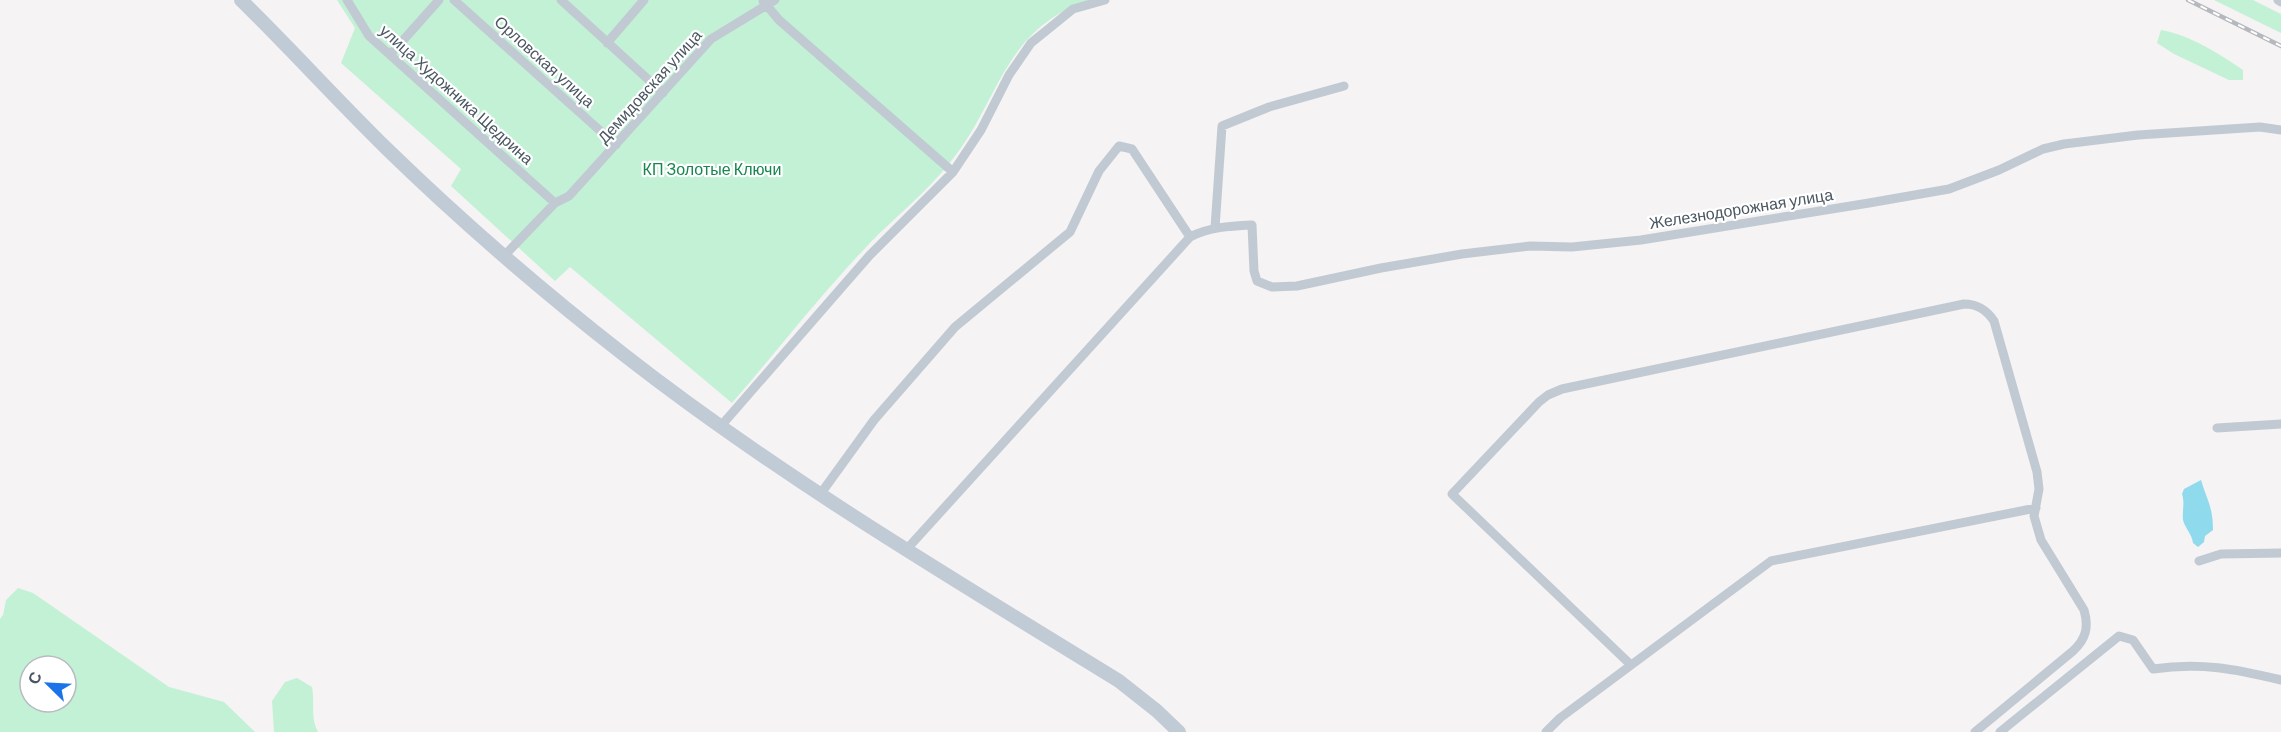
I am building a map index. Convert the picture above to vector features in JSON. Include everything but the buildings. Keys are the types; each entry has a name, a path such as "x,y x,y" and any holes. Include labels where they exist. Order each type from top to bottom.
{"street":[{"path":"241,0 386,148 504,256 622,353 720,427 819,496 1119,681 1179,732"},
{"name":"улица Художника Щедрина","path":"347,0 369,36 555,203"},
{"path":"390,55 439,0"},
{"name":"Орловская улица","path":"454,0 616,145"},
{"path":"562,0 663,93"},
{"path":"607,42 644,0"},
{"path":"720,427 869,256 953,172 981,130 1009,75 1031,43 1073,9 1105,0"},
{"path":"768,1 779,20 953,172"},
{"name":"Демидовская улица","path":"504,256 555,203 569,196 711,39 768,1"},
{"path":"906,550 1190,237 1215,228 1222,126 1269,107 1344,86"},
{"name":"Железнодорожная улица","path":"1215,228 1252,225 1254,271 1257,281 1272,287 1298,286 1462,254 1530,246 1572,247 1641,240 1949,189 1999,170 2043,149 2064,144 2146,134 2260,127 2281,130"},
{"path":"819,496 874,420 955,327 1070,232 1099,171 1119,146 1132,149 1190,237"},
{"path":"1631,665 1452,495 1539,402 1562,389 1972,304 1980,306 1994,321 2037,472 2039,489 2034,516 2041,540 2084,610 2087,621 2082,642 2073,651 1975,732"},
{"path":"2217,428 2281,424"},
{"path":"1546,732 1560,718 1771,561 2036,508"},
{"path":"2199,561 2221,554 2281,553"},
{"path":"2000,732 2119,636 2133,640 2153,669 2178,665 2206,665 2281,680"}],"green space":[{"name":"КП Золотые Ключи","path":"337,0 1090,0 1061,13 1039,29 1021,47 952,160 933,182 851,263 732,403 570,267 555,281 451,186 461,169 341,63 355,28"},
{"path":"2214,0 2253,0 2281,14 2281,33"},
{"path":"2161,30 2194,41 2225,58 2243,70 2243,80 2229,80 2174,54 2157,43"},
{"path":"18,588 33,593 169,687 224,702 255,732 0,732 0,619 6,600"},
{"path":"297,678 312,687 314,721 318,732 274,732 272,701 285,682"}],"water":[{"path":"2201,480 2211,509 2213,530 2205,536 2204,542 2198,547 2193,543 2183,520 2182,494 2184,489"}],"railway":[{"path":"2188,0 2281,46"}]}
